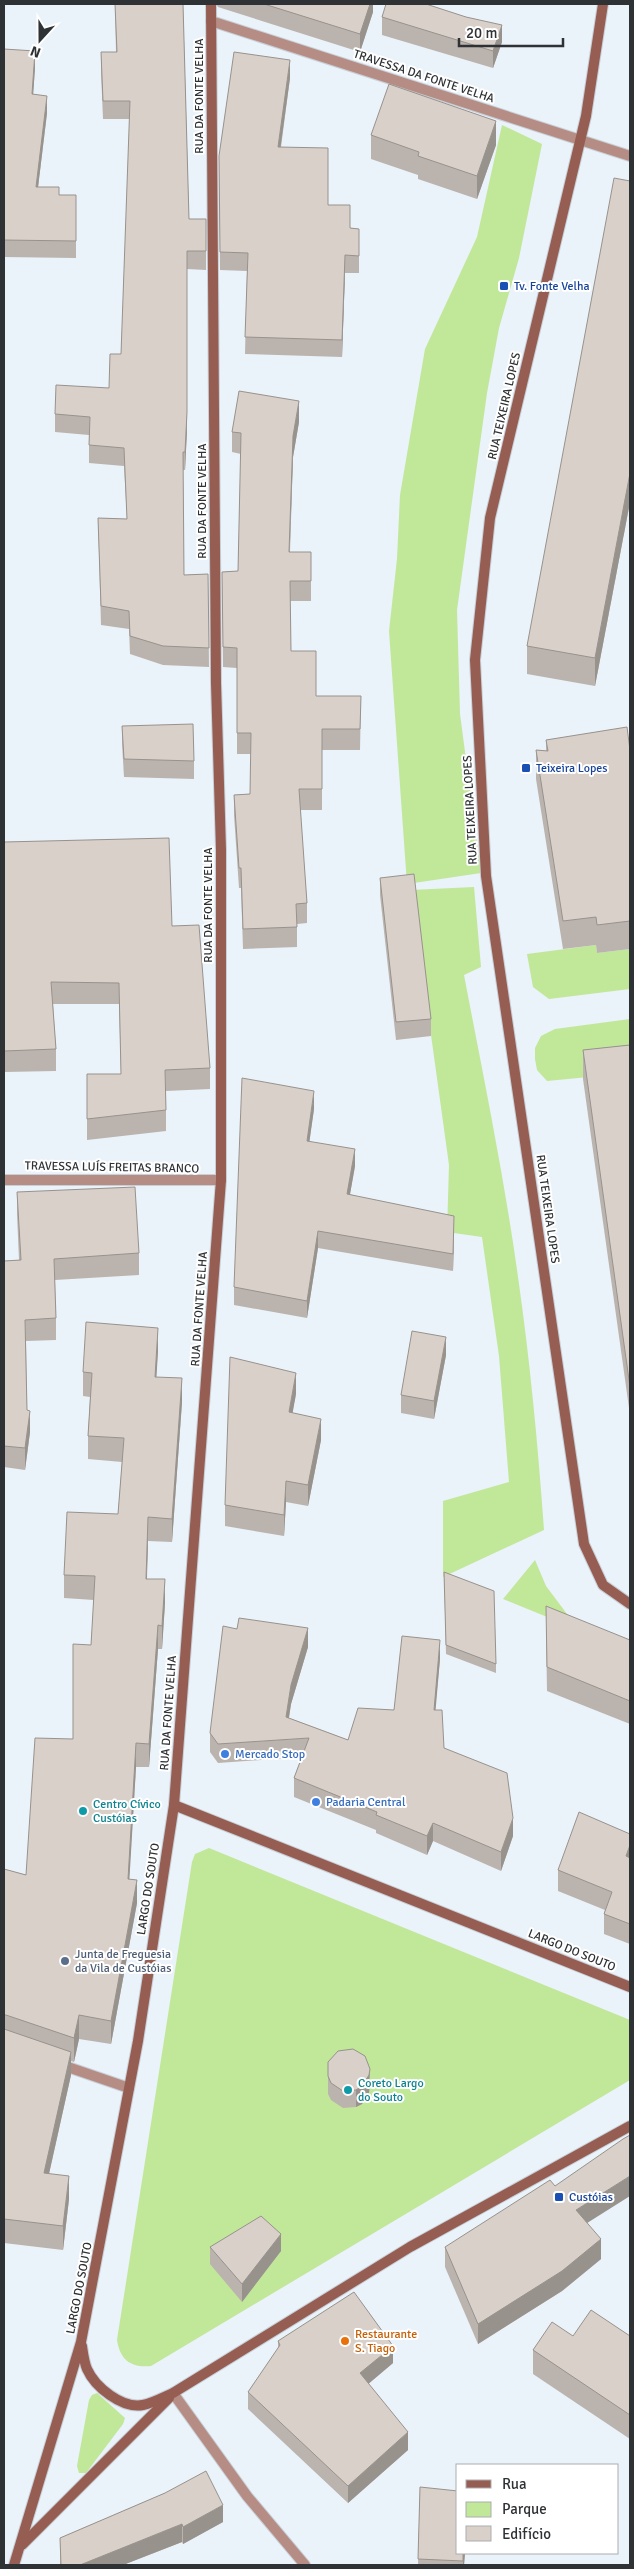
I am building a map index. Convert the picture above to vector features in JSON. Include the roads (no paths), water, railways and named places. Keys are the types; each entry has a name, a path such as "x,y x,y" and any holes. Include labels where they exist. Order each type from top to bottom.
{"street":[{"name":"RUA DA FONTE VELHA","path":"174,1806 221,1180 221,850 216,683 211,4"},
{"name":"RUA TEIXEIRA LOPES","path":"603,4 580,139 490,518 475,660 486,876 584,1544 603,1585 630,1604"},
{"name":"TRAVESSA DA FONTE VELHA","path":"211,21 630,156"},
{"name":"TRAVESSA LUÍS FREITAS BRANCO","path":"4,1180 221,1180"},
{"name":"LARGO DO SOUTO","path":"20,2548 81,2342 129,2088 174,1806 630,1987"},
{"path":"48,2060 129,2088"},
{"name":"LARGO DO SOUTO","path":"81,2342 86,2368 93,2380 108,2394 127,2404 143,2405 173,2393 410,2246 630,2126"},
{"name":"LARGO DO SOUTO","path":"20,2548 173,2393"},
{"path":"173,2393 248,2496 305,2565"},
{"path":"14,2565 20,2548"}],"place":[{"name":"Tv. Fonte Velha","path":"504,286"},
{"name":"Teixeira Lopes","path":"526,768"},
{"name":"Mercado Stop","path":"225,1754"},
{"name":"Padaria Central","path":"316,1802"},
{"name":"Centro Cívico Custóias","path":"83,1811"},
{"name":"Junta de Freguesia da Vila de Custóias","path":"65,1961"},
{"name":"Coreto Largo do Souto","path":"348,2090"},
{"name":"Custóias","path":"559,2197"},
{"name":"Restaurante S. Tiago","path":"345,2341"}]}
